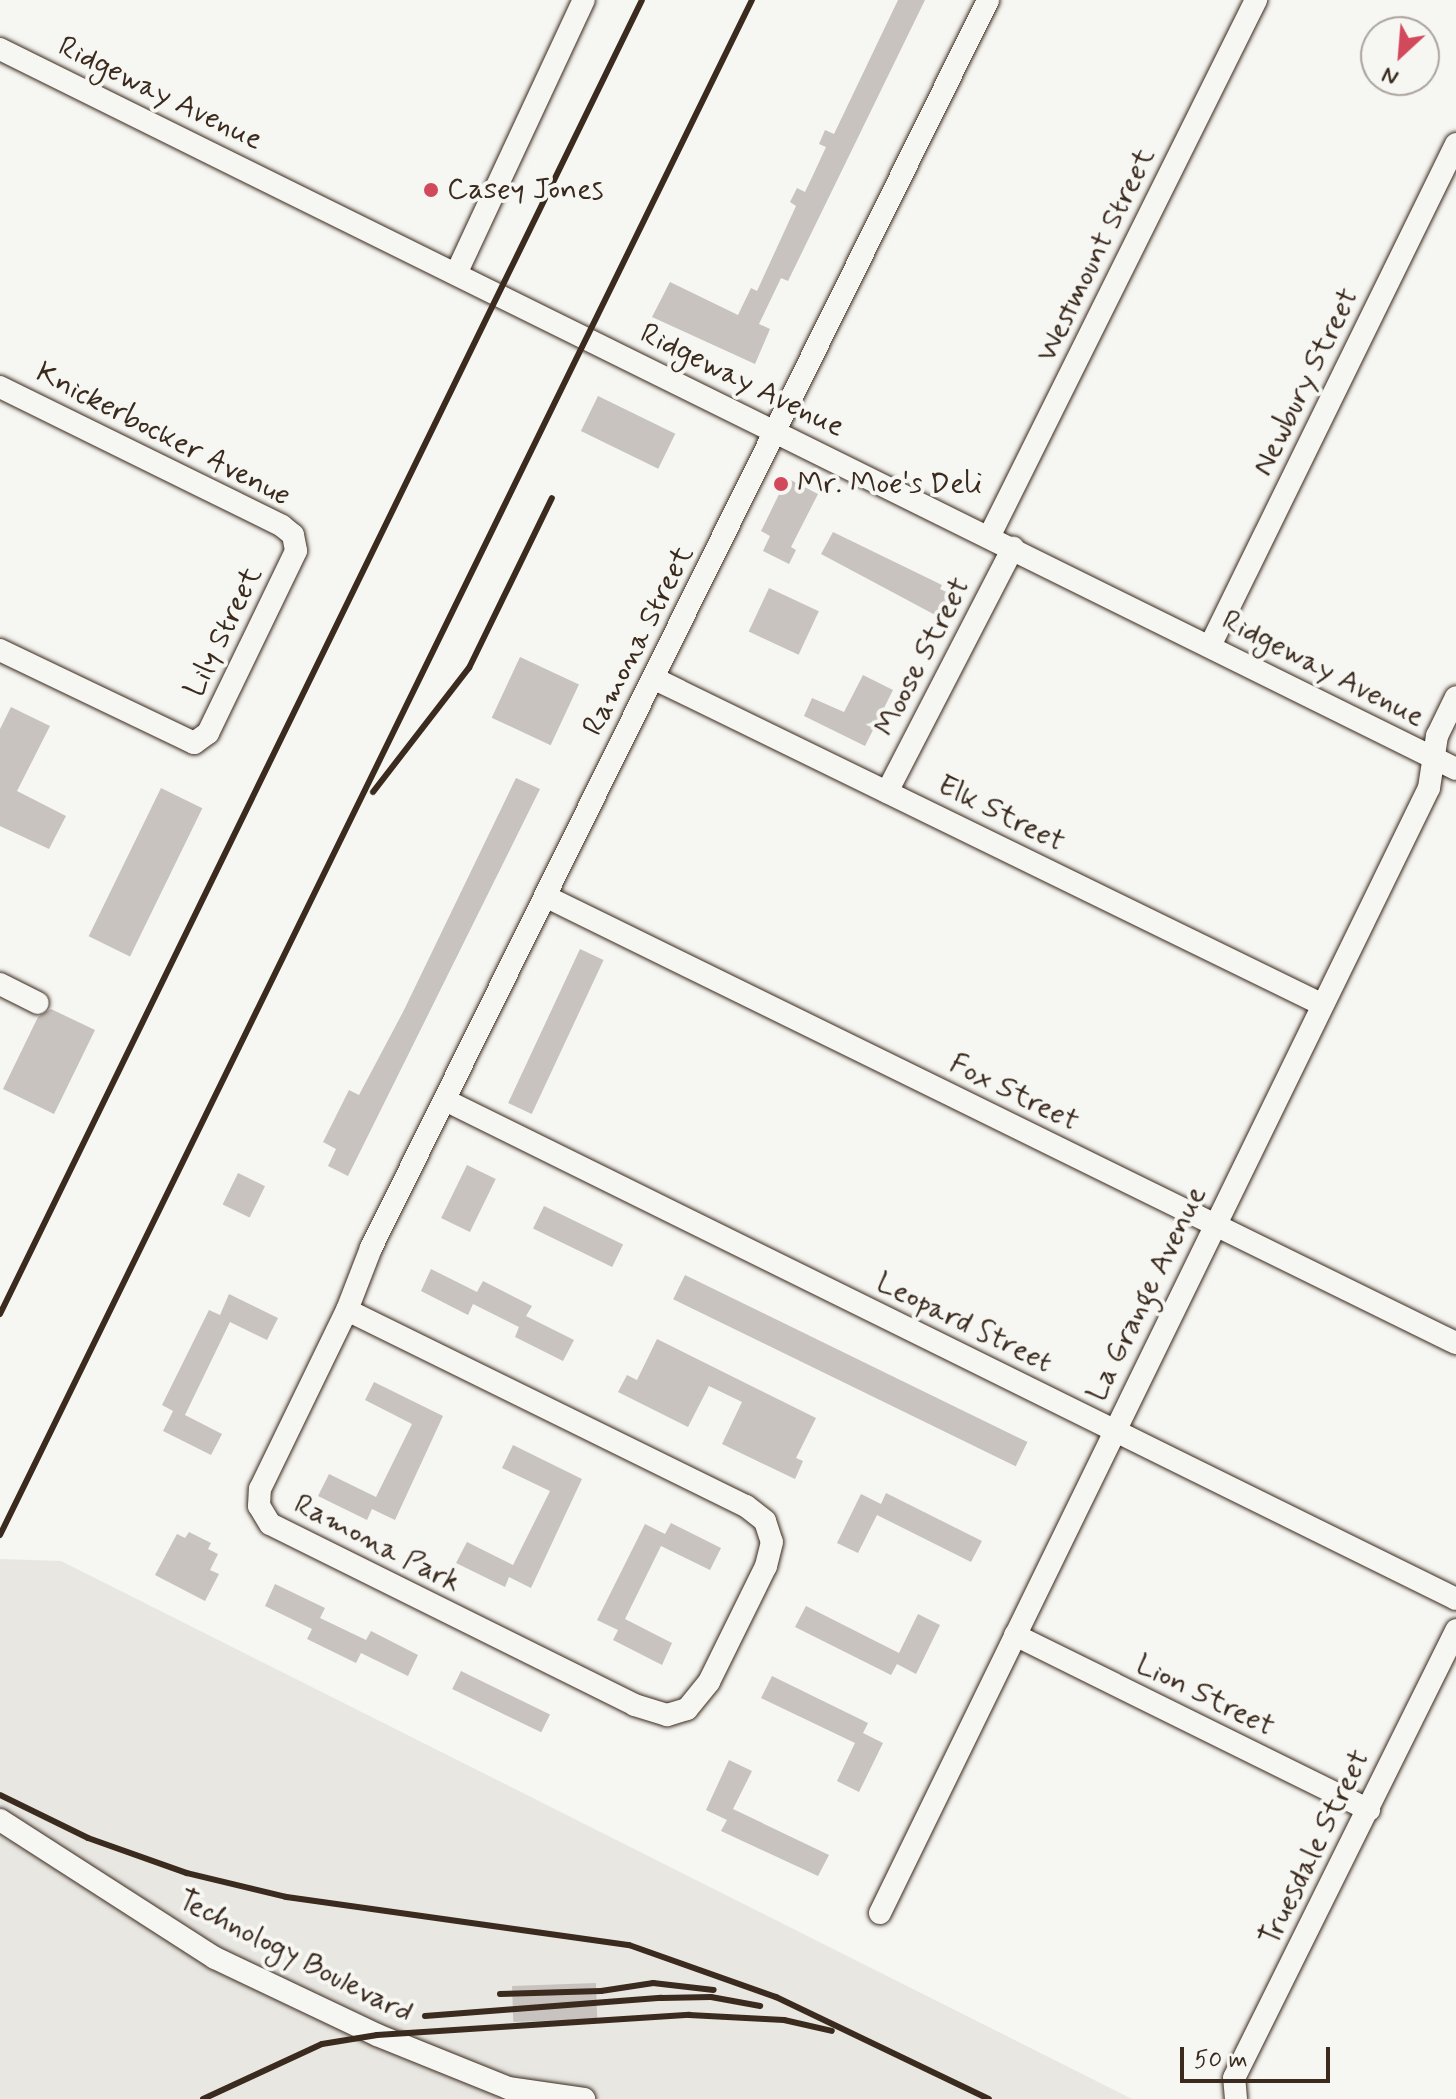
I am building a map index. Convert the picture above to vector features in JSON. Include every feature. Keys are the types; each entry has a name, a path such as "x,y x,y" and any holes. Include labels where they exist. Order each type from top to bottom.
{"street":[{"path":"456,274 584,0"},
{"name":"Ramona Street","path":"347,1310 371,1248 778,433 988,0"},
{"name":"Westmount Street","path":"989,537 1256,0"},
{"name":"Ridgeway Avenue","path":"0,49 1456,769"},
{"name":"Newbury Street","path":"1210,646 1456,144"},
{"name":"Knickerbocker Avenue","path":"0,387 282,526 296,541"},
{"name":"Lily Street","path":"0,650 194,743 208,733 295,557 296,541"},
{"name":"Moose Street","path":"887,792 1013,548"},
{"name":"Elk Street","path":"653,678 1321,1004"},
{"name":"La Grange Avenue","path":"880,1913 1429,788 1433,758 1456,697"},
{"name":"Fox Street","path":"545,896 1456,1343"},
{"path":"0,984 38,1003"},
{"name":"Leopard Street","path":"445,1100 1456,1599"},
{"name":"Ramona Park","path":"347,1310 746,1506 765,1521 772,1542 766,1566 696,1701 667,1715 635,1705 270,1524 259,1506 260,1489 347,1310"},
{"name":"Truesdale Street","path":"1234,2096 1234,2078 1456,1630"},
{"name":"Lion Street","path":"1015,1635 1369,1810"},
{"name":"Technology Boulevard","path":"0,1820 215,1958 377,2035 508,2088 584,2099"}],"shaded area":[{"path":"0,1559 61,1561 1132,2099 0,2099"}],"building":[{"path":"898,0 925,0 788,281 781,278 759,324 770,329 755,364 652,317 670,282 738,315 751,288 757,291 796,206 790,202 797,188 805,192 826,147 819,144 825,130 834,134"},
{"path":"598,396 675,434 658,469 581,431"},
{"path":"787,478 818,494 791,547 796,550 789,564 763,551 770,536 761,531"},
{"path":"833,532 942,585 940,589 951,594 939,617 821,554"},
{"path":"769,588 819,611 799,655 749,632"},
{"path":"520,657 579,684 551,745 492,718"},
{"path":"863,675 893,690 865,746 804,716 812,698 844,712"},
{"path":"11,707 50,726 17,791 66,816 49,849 0,826 0,729"},
{"path":"516,778 540,789 348,1176 328,1166 336,1149 323,1142 349,1090 359,1095 403,1012"},
{"path":"161,788 202,808 130,956 89,936"},
{"path":"580,949 604,960 532,1114 508,1103"},
{"path":"51,1009 95,1030 54,1114 3,1089 38,1017"},
{"path":"467,1165 496,1179 470,1232 441,1218"},
{"path":"238,1173 265,1186 250,1218 223,1204"},
{"path":"544,1206 623,1245 612,1267 533,1228"},
{"path":"431,1269 477,1292 483,1281 532,1306 526,1316 574,1340 563,1361 515,1337 519,1327 473,1304 468,1315 421,1291"},
{"path":"685,1275 1027,1442 1016,1466 673,1299"},
{"path":"229,1294 278,1318 267,1340 230,1322 185,1415 222,1434 211,1455 163,1431 173,1411 162,1405 209,1310 220,1315"},
{"path":"657,1339 816,1418 796,1458 803,1461 795,1479 722,1444 742,1402 709,1386 688,1427 618,1392 627,1375 637,1380"},
{"path":"374,1382 443,1416 395,1520 372,1509 367,1520 318,1496 329,1474 376,1497 412,1424 365,1400"},
{"path":"513,1445 582,1479 531,1588 509,1577 505,1587 456,1563 467,1542 513,1565 550,1491 502,1468"},
{"path":"886,1493 982,1541 971,1562 877,1515 858,1553 837,1543 861,1494 881,1504"},
{"path":"671,1523 721,1548 710,1570 661,1546 625,1619 672,1643 662,1665 613,1640 618,1630 597,1620 645,1524 665,1534"},
{"path":"189,1532 211,1543 208,1549 218,1554 210,1570 219,1574 205,1601 155,1575 177,1534 185,1538"},
{"path":"275,1584 325,1608 320,1618 366,1640 371,1631 418,1655 408,1676 361,1653 356,1663 307,1639 312,1629 265,1606"},
{"path":"806,1606 899,1653 918,1614 940,1625 916,1674 897,1664 891,1675 795,1627"},
{"path":"461,1671 550,1714 541,1732 452,1689"},
{"path":"772,1676 868,1723 863,1733 883,1743 859,1792 837,1781 855,1743 761,1698"},
{"path":"729,1760 752,1771 733,1809 829,1855 818,1876 721,1831 727,1820 706,1810"},
{"path":"596,1983 597,2019 513,2022 512,1986"}],"railway":[{"path":"0,1314 642,0"},
{"path":"0,1535 752,0"},
{"path":"373,792 469,668 552,498"},
{"path":"0,1795 88,1838 187,1873 286,1897 629,1945 776,1997 989,2099"},
{"path":"500,1994 601,1991 653,1983 714,1990"},
{"path":"425,2016 661,1998 711,1997 760,2006"},
{"path":"203,2099 322,2044 377,2035 689,2015 784,2020 832,2031"}],"place":[{"name":"Casey Jones","path":"431,190"},
{"name":"Mr. Moe's Deli","path":"781,484"}]}
